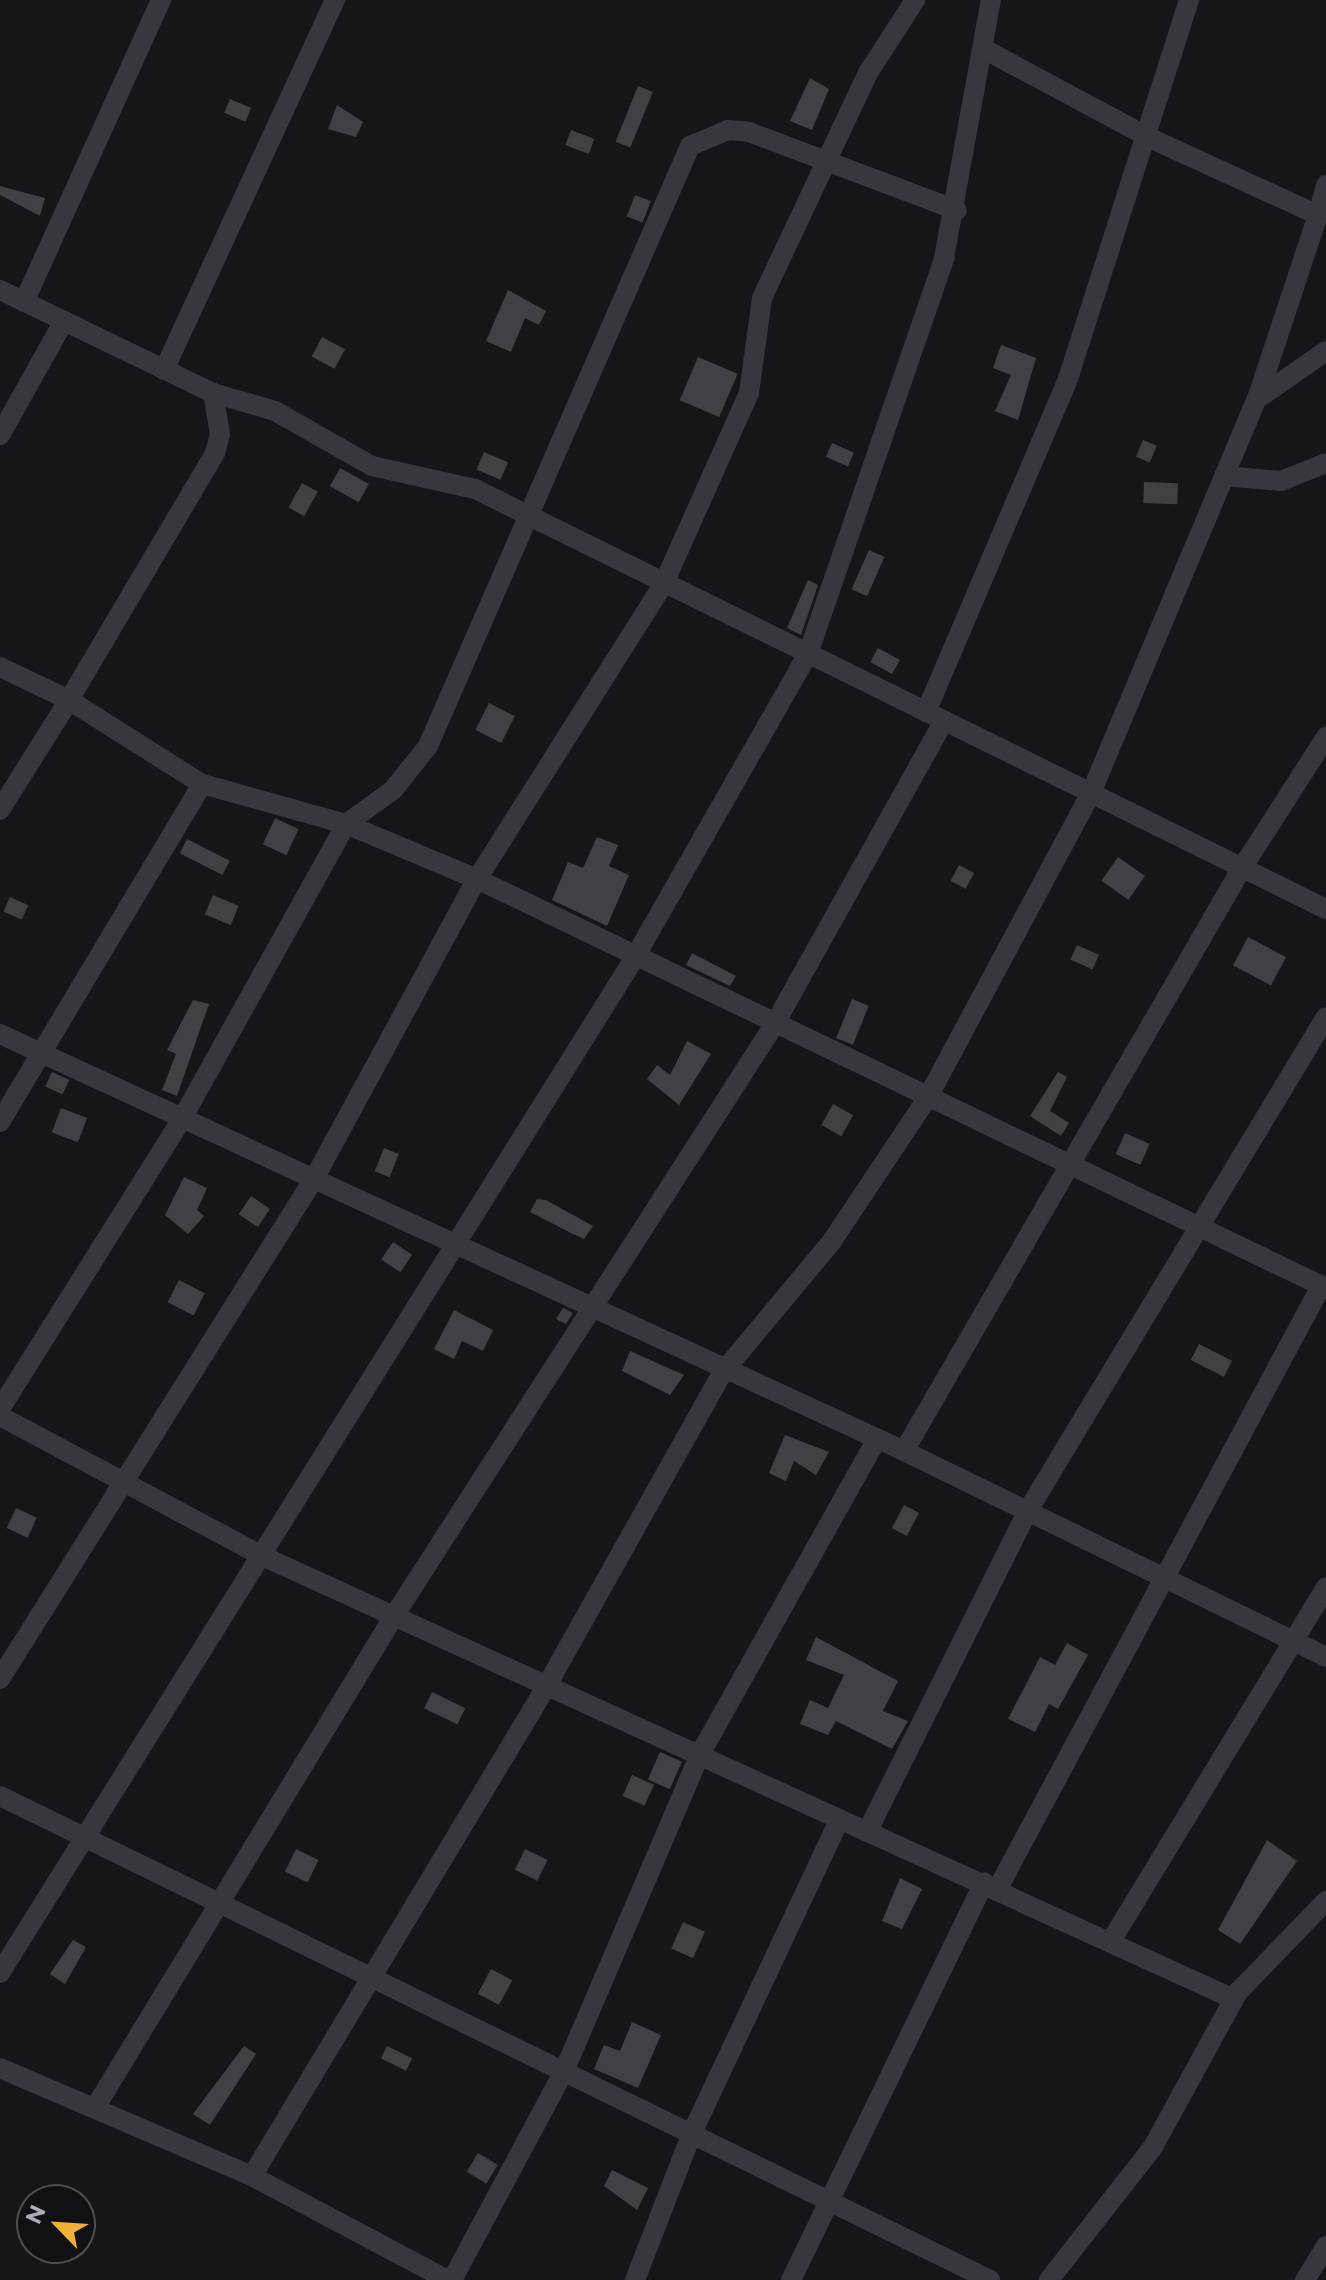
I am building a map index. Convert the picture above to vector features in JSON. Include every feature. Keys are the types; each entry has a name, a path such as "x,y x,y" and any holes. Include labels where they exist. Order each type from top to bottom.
{"street":[{"path":"24,302 161,0"},
{"path":"164,370 335,0"},
{"path":"0,1679 125,1485 315,1177 477,879 664,583 749,393 762,298 824,160 915,0"},
{"path":"0,1973 635,957 808,654 957,210 986,50 991,0"},
{"path":"96,2106 394,1616 774,1025 935,716 1068,379 1148,137 1189,0"},
{"path":"986,50 1148,137 1318,215"},
{"path":"0,1409 183,1117 346,824 393,790 428,746 690,146 728,130 749,132 957,210"},
{"path":"252,2176 370,1972 546,1687 723,1372 832,1241 928,1097 1091,793 1257,399 1326,185"},
{"path":"0,290 213,393 275,411 372,466 457,482 1326,909"},
{"path":"0,435 64,321"},
{"path":"1257,399 1326,351"},
{"path":"0,810 215,453 220,434 213,393"},
{"path":"1224,476 1273,482 1326,463"},
{"path":"0,667 69,700 202,784 346,824 477,879 1202,1233 1324,1287 991,1885 791,2280"},
{"path":"904,1451 1242,868 1326,737"},
{"path":"0,1122 202,784"},
{"path":"867,1832 1027,1512 1202,1233 1326,1017"},
{"path":"0,1034 315,1177 723,1372 904,1451 1326,1657"},
{"path":"0,1416 260,1555 839,1820 991,1885 1234,1999"},
{"path":"0,2068 96,2106 252,2176 450,2280 565,2069 699,1756 877,1439"},
{"path":"1111,1941 1291,1639 1326,1587"},
{"path":"0,1796 87,1833 990,2280"},
{"path":"635,2280 692,2133 839,1820"},
{"path":"1049,2280 1153,2147 1234,1999 1326,1901"},
{"path":"1305,2280 1326,2246"}],"building":[{"path":"810,78 829,89 812,130 790,121"},
{"path":"638,86 653,92 630,148 616,142"},
{"path":"230,99 251,108 245,122 224,113"},
{"path":"337,105 363,122 356,137 328,129"},
{"path":"571,130 594,139 589,154 565,145"},
{"path":"0,186 45,198 40,216 0,195"},
{"path":"635,195 651,201 643,223 627,216"},
{"path":"508,290 546,311 539,325 525,318 511,352 486,341"},
{"path":"322,337 345,349 335,369 312,356"},
{"path":"1001,345 1036,358 1018,420 995,411 1011,375 993,368"},
{"path":"698,357 738,374 719,417 680,400"},
{"path":"1143,440 1157,446 1150,462 1136,457"},
{"path":"832,443 854,453 848,466 826,457"},
{"path":"484,452 508,462 501,480 477,469"},
{"path":"340,468 369,484 359,502 330,486"},
{"path":"1144,482 1178,483 1177,504 1143,503"},
{"path":"302,483 318,492 304,516 288,507"},
{"path":"869,550 885,557 867,596 852,589"},
{"path":"808,580 818,585 801,635 787,628"},
{"path":"878,648 900,660 892,674 870,662"},
{"path":"489,703 515,716 501,743 475,730"},
{"path":"275,818 299,829 286,855 263,844"},
{"path":"597,837 618,845 609,866 629,875 607,926 552,900 568,862 583,868"},
{"path":"187,839 230,861 223,875 180,853"},
{"path":"1118,857 1145,876 1128,900 1101,881"},
{"path":"959,865 974,873 966,889 951,881"},
{"path":"213,895 239,906 231,925 205,914"},
{"path":"10,897 28,905 22,920 3,912"},
{"path":"1248,937 1286,957 1271,985 1233,965"},
{"path":"1077,945 1099,955 1092,969 1070,960"},
{"path":"692,953 736,976 730,986 686,965"},
{"path":"852,999 869,1006 853,1045 836,1038"},
{"path":"193,1000 209,1004 177,1096 162,1090 176,1054 167,1050"},
{"path":"687,1041 711,1054 679,1105 647,1079 657,1065 670,1075"},
{"path":"52,1072 69,1080 62,1095 45,1087"},
{"path":"1058,1072 1067,1077 1050,1111 1069,1123 1061,1136 1030,1116"},
{"path":"833,1104 853,1115 841,1136 821,1125"},
{"path":"61,1108 87,1118 78,1142 52,1132"},
{"path":"1125,1133 1150,1144 1140,1165 1116,1154"},
{"path":"384,1148 399,1154 389,1177 375,1171"},
{"path":"184,1177 207,1188 197,1210 204,1216 188,1234 165,1215"},
{"path":"251,1196 270,1209 258,1227 239,1214"},
{"path":"537,1199 546,1200 593,1226 584,1239 571,1233 530,1212"},
{"path":"393,1242 412,1255 400,1272 381,1259"},
{"path":"179,1280 205,1293 193,1315 168,1302"},
{"path":"563,1308 573,1313 566,1324 556,1319"},
{"path":"454,1310 493,1330 483,1351 462,1341 454,1359 434,1349"},
{"path":"1199,1344 1232,1361 1224,1377 1191,1360"},
{"path":"630,1351 684,1375 670,1395 622,1371"},
{"path":"785,1435 829,1452 816,1475 794,1461 786,1481 769,1473"},
{"path":"904,1505 919,1513 907,1536 892,1528"},
{"path":"16,1508 37,1518 28,1538 7,1528"},
{"path":"816,1637 898,1681 883,1711 908,1721 892,1749 836,1721 828,1735 800,1724 810,1700 828,1708 844,1675 806,1660"},
{"path":"1067,1643 1088,1655 1058,1709 1049,1704 1035,1732 1008,1719 1040,1657 1055,1665"},
{"path":"432,1692 465,1708 457,1724 424,1708"},
{"path":"660,1752 682,1762 670,1789 648,1779"},
{"path":"632,1775 654,1785 645,1806 623,1796"},
{"path":"1267,1840 1297,1861 1240,1944 1218,1930"},
{"path":"296,1849 318,1860 308,1882 285,1871"},
{"path":"525,1849 547,1860 537,1881 515,1870"},
{"path":"900,1878 922,1889 902,1929 882,1921"},
{"path":"683,1922 705,1932 693,1958 671,1948"},
{"path":"73,1940 86,1947 65,1984 50,1974"},
{"path":"491,1969 512,1980 499,2005 478,1994"},
{"path":"632,2022 661,2035 638,2088 594,2069 604,2045 620,2051"},
{"path":"244,2046 256,2054 210,2125 193,2114"},
{"path":"387,2046 412,2058 406,2071 381,2059"},
{"path":"478,2153 498,2165 486,2184 467,2172"},
{"path":"612,2170 648,2188 637,2210 604,2186"}]}
